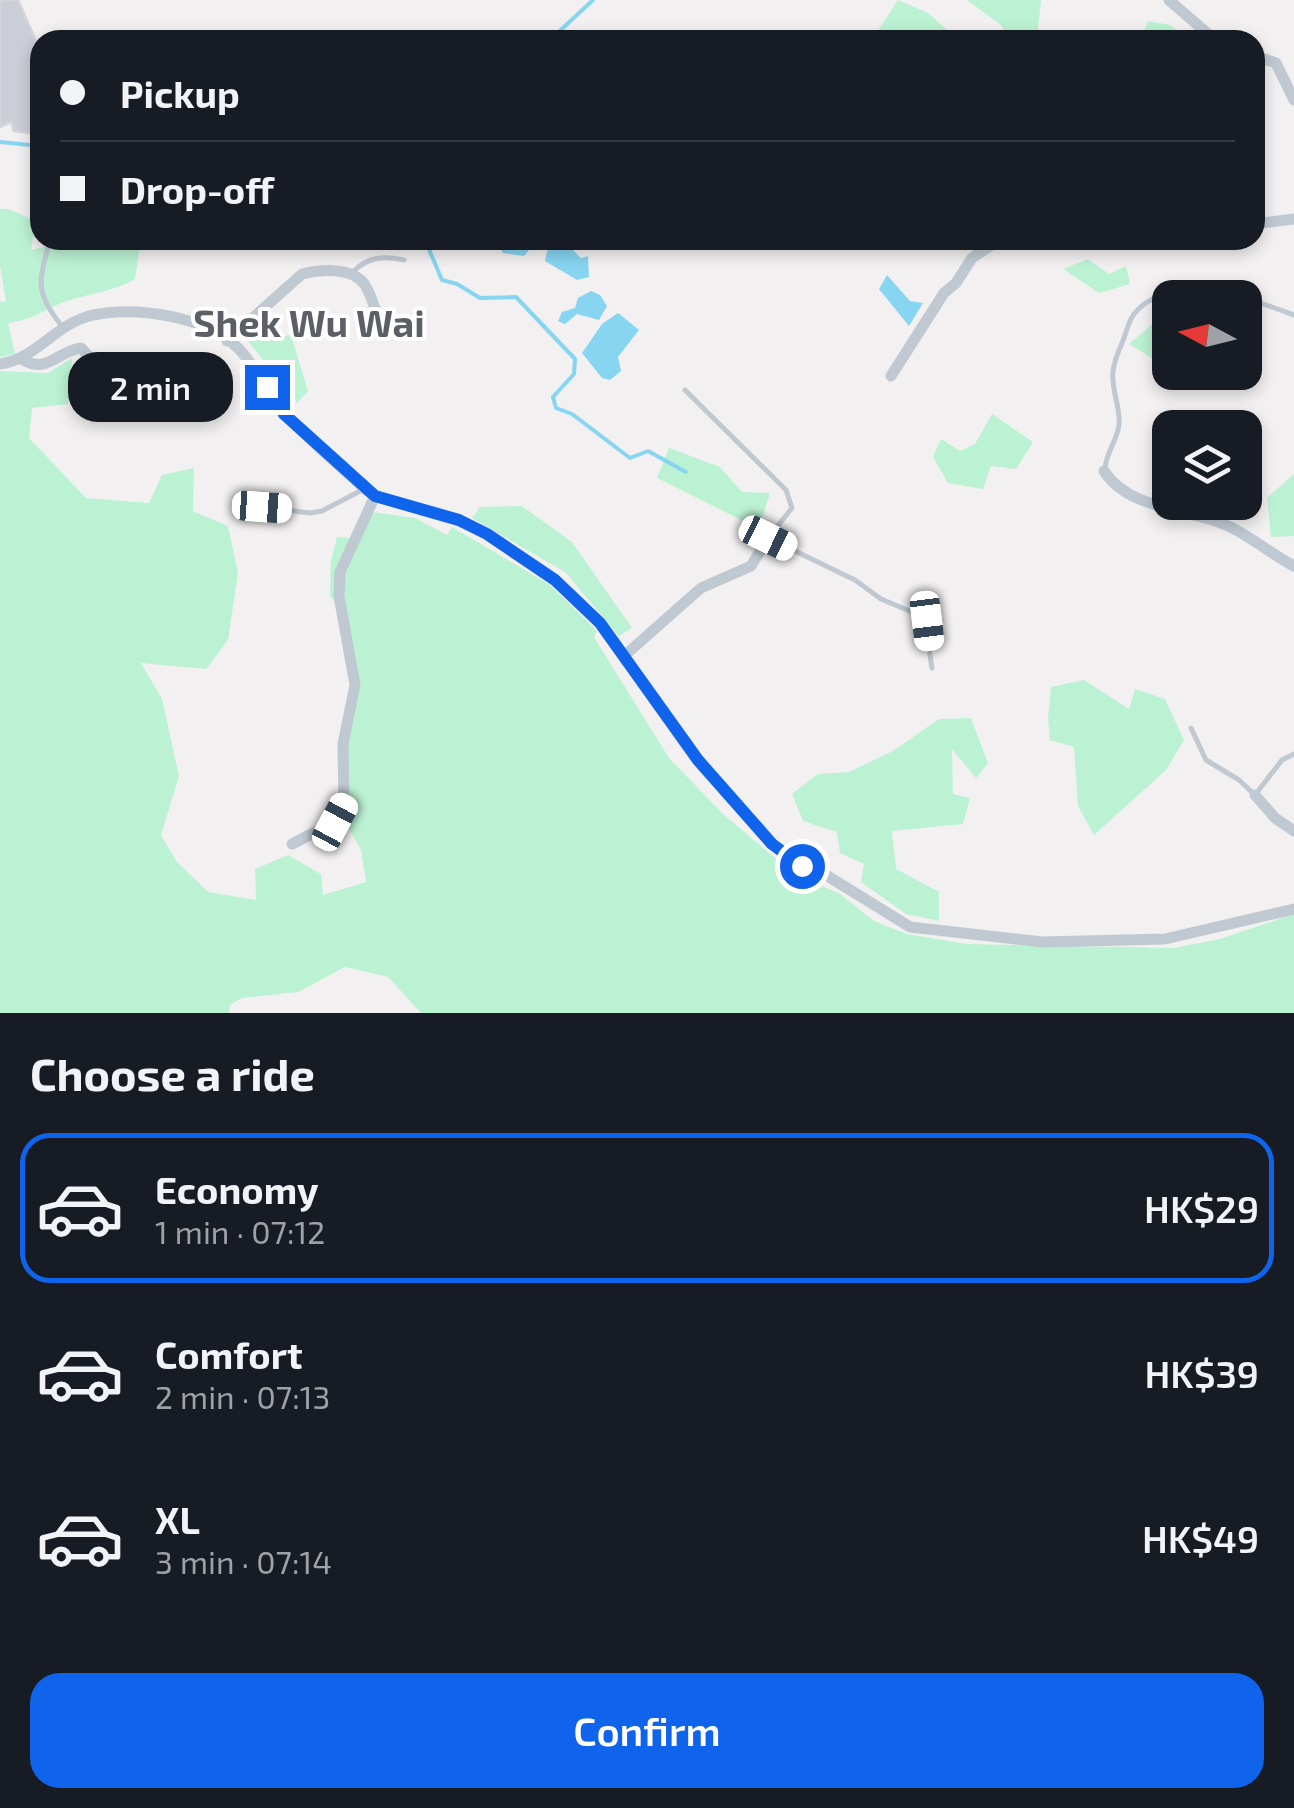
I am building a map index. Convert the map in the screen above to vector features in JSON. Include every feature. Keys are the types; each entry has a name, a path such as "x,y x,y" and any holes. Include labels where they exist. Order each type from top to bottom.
{"street":[{"path":"1169,0 1204,30"},
{"path":"1265,59 1276,63 1294,100"},
{"path":"1265,223 1294,219"},
{"path":"892,376 944,292 956,283 972,258 984,250"},
{"path":"228,340 302,274 330,270 351,274 364,284 378,317"},
{"path":"0,364 20,358 62,326 98,314 170,317 228,340 239,349 284,414 370,492 435,511 487,534 555,580 600,623 698,760 772,844 802,866 826,875 910,927 1043,942 1165,939 1294,909"},
{"path":"20,358 34,365 50,365 81,348 104,373"},
{"path":"1104,472 1112,483 1129,493 1158,506 1228,526 1294,566"},
{"path":"292,844 335,822 344,804 343,744 355,685 338,596 340,572 370,492"},
{"path":"624,656 701,588 751,566 768,538"},
{"path":"1255,795 1264,808 1294,830"}],"lane":[{"path":"48,250 40,281 42,302 62,326"},
{"path":"351,274 369,259 382,256 404,260"},
{"path":"1104,472 1106,454 1119,424 1112,392 1116,358 1132,316 1142,306 1180,292 1208,291 1242,296 1294,315"},
{"path":"684,390 786,490 792,508 768,538 855,580 881,599 924,617 932,668"},
{"path":"238,509 262,507 310,513 370,492"},
{"path":"1191,728 1206,760 1240,780 1255,795 1282,760 1294,754"}],"green space":[{"path":"898,0 928,13 948,30 878,30"},
{"path":"967,0 1041,0 1038,30 1004,30"},
{"path":"1148,21 1177,30 1145,30"},
{"path":"0,209 30,218 30,250 139,250 135,279 8,323 15,354 0,357 0,301 6,302 0,265"},
{"path":"1088,259 1109,274 1126,266 1130,284 1099,293 1063,269"},
{"path":"1152,324 1152,358 1129,344"},
{"path":"291,335 308,391 297,403 248,341"},
{"path":"72,358 68,404 32,408 29,438 86,498 149,503 162,475 194,468 193,511 228,526 238,573 228,640 206,669 141,663 162,699 179,776 161,835 177,862 208,892 256,900 255,869 288,855 321,874 323,895 366,882 361,850 346,823 344,753 358,670 345,609 330,597 331,561 337,537 358,539 372,512 415,518 447,535 452,527 550,585 597,631 594,637 669,758 724,815 793,873 840,894 874,921 907,934 966,944 1174,948 1220,939 1294,914 1294,1013 421,1013 388,977 345,967 298,992 242,998 230,1005 229,1013 0,1013 0,371 48,373"},
{"path":"992,414 1033,442 1016,469 991,466 983,489 948,483 933,457 941,439 960,451 975,444"},
{"path":"669,448 720,467 742,492 770,493 759,529 657,478"},
{"path":"1294,474 1294,536 1271,537 1267,498"},
{"path":"522,506 572,542 632,628 619,636 565,572 472,518 480,507"},
{"path":"1084,680 1129,709 1135,689 1165,699 1184,740 1166,770 1094,835 1078,806 1074,747 1050,740 1048,718 1051,687"},
{"path":"971,718 988,763 976,778 952,749 953,794 970,798 963,824 892,831 896,869 939,892 939,921 906,914 861,882 864,864 840,853 837,832 803,821 792,794 818,774 849,772 893,751 939,719"}],"water":[{"path":"501,250 529,250 524,256"},
{"path":"548,250 573,250 581,258 588,256 589,277 577,280 545,261"},
{"path":"887,275 910,301 923,303 909,326 879,289"},
{"path":"591,291 600,295 607,306 599,320 577,314 565,324 558,321 562,312 575,308 578,298"},
{"path":"618,313 639,330 618,357 621,371 610,380 602,378 582,353 602,324"}],"building":[{"path":"0,0 18,0 31,30 30,133 14,131 11,122 0,127"}],"waterway":[{"path":"561,30 593,0"},
{"path":"0,142 30,145"},
{"path":"429,250 442,280 480,298 516,297 575,359 574,374 553,397 556,408 572,414 630,458 648,451 686,472"}],"district":[{"name":"Shek Wu Wai","path":"309,322"}],"route":[{"path":"267,387 284,414 375,496 459,520 555,580 600,623 698,760 772,844 802,866"}]}
